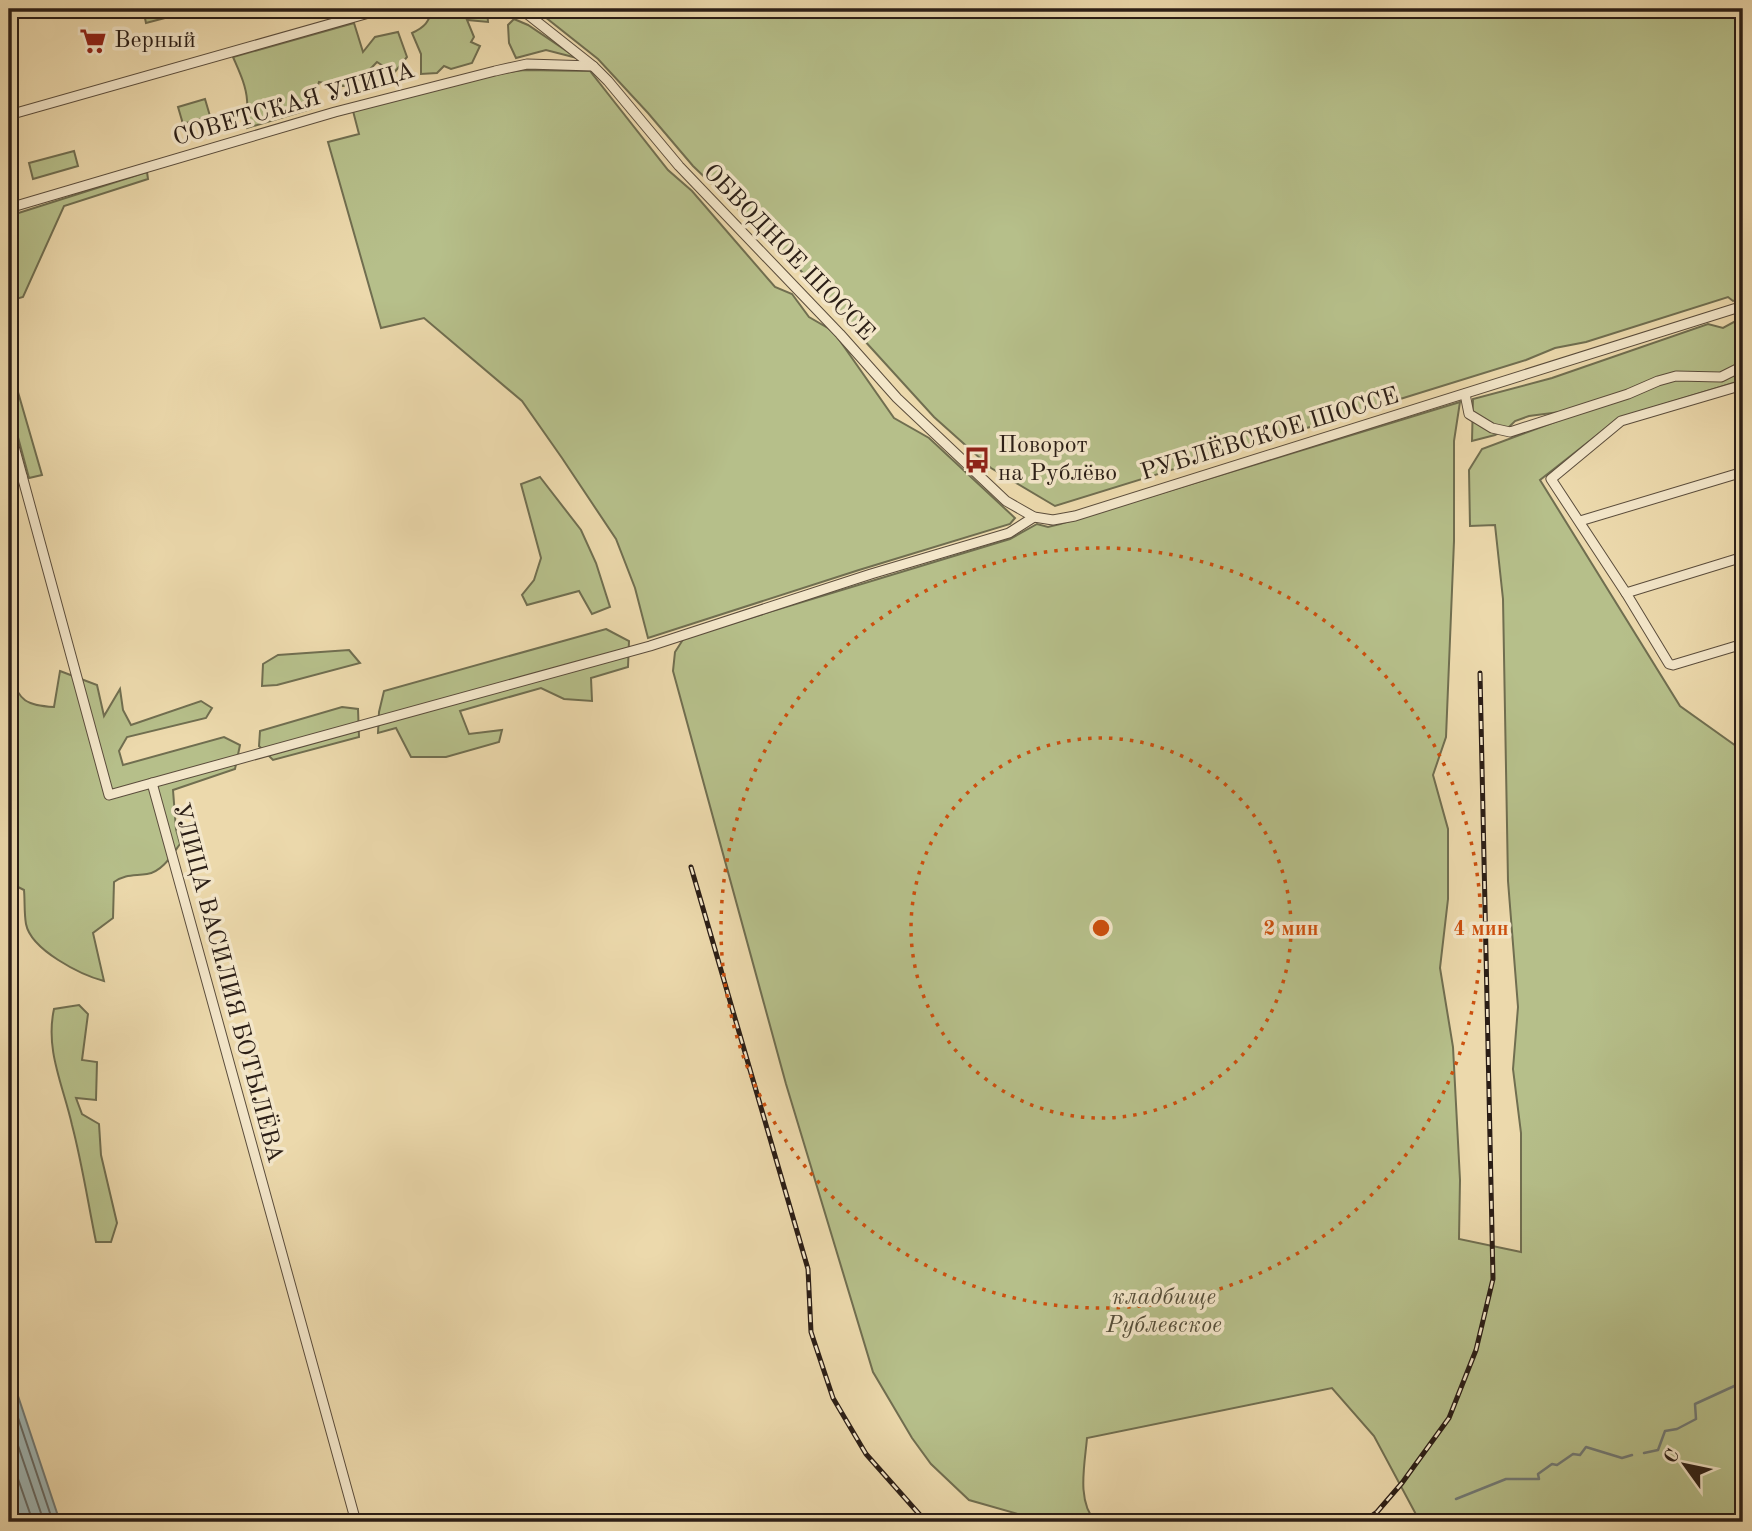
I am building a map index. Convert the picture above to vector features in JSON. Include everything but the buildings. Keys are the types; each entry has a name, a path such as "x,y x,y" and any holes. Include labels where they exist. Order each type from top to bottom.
{"street":[{"path":"9,115 383,9"},
{"name":"ОБВОДНОЕ ШОССЕ","path":"521,9 593,66 679,166 840,334 897,398 1006,501 1034,517"},
{"name":"СОВЕТСКАЯ УЛИЦА","path":"9,208 335,112 495,71 527,64 593,66"},
{"name":"РУБЛЁВСКОЕ ШОССЕ","path":"1034,517 1053,520 1075,516 1743,306"},
{"path":"1465,394 1469,414 1492,428 1510,432 1667,379 1684,376 1721,377 1743,366"},
{"path":"1743,385 1621,421 1553,476 1552,481 1669,664 1743,644"},
{"name":"УЛИЦА ВАСИЛИЯ БОТЫЛЁВА","path":"9,428 109,795 152,783 356,1522"},
{"path":"1580,521 1743,472"},
{"path":"9,479 22,475"},
{"path":"152,783 650,646 871,574 1009,533 1034,517"},
{"path":"1626,593 1743,557"}],"green space":[{"path":"143,9 178,9 180,14 146,23"},
{"path":"432,9 487,9 488,22 467,20 474,37 471,42 480,46 472,63 451,69 444,66 437,73 421,74 421,54 412,33 426,24"},
{"path":"535,9 1743,9 1743,298 1733,301 1728,297 1586,342 1555,348 1526,360 1055,506 991,468 934,417 791,260 693,166 598,59"},
{"path":"514,19 528,25 577,58 546,50 516,58 509,43 508,25"},
{"path":"354,23 363,52 375,37 398,32 407,57 394,73 377,62 352,84 339,86 319,82 311,109 247,128 246,94 233,57"},
{"path":"524,70 590,71 668,170 692,191 775,287 792,294 809,317 833,331 894,418 929,438 1015,518 1010,524 648,638 635,588 616,539 522,401 424,318 381,328 328,142 359,134 353,111 502,73"},
{"path":"205,99 210,116 183,124 178,107"},
{"path":"74,151 78,166 33,179 29,163"},
{"path":"147,172 148,179 64,206 23,297 9,301 9,216"},
{"name":"кладбище Рублевское","path":"1743,317 1743,380 1619,418 1540,480 1680,706 1743,751 1743,1522 1407,1522 1419,1520 1374,1436 1332,1388 1087,1438 1084,1493 1090,1514 1096,1522 1046,1522 969,1500 931,1464 912,1438 873,1372 786,1084 673,671 675,652 684,638 1010,539 1037,524 1048,527 1060,524 1460,402 1454,441 1454,541 1446,737 1433,775 1448,829 1448,899 1440,968 1453,1047 1460,1180 1459,1239 1521,1252 1521,1133 1513,1069 1518,1007 1508,881 1503,599 1495,525 1470,526 1469,470 1482,449 1560,420 1559,412 1529,416 1515,421 1495,435 1472,441 1473,399 1552,378 1708,324 1723,328"},
{"path":"9,361 42,475 29,478 9,404"},
{"path":"540,477 581,530 596,563 610,607 592,614 579,591 527,605 522,595 534,580 541,558 521,484"},
{"path":"606,629 629,641 628,667 591,678 592,701 564,699 541,688 460,711 469,734 502,730 499,742 446,757 411,757 396,728 378,733 384,691"},
{"path":"349,650 360,663 277,685 262,686 263,664 278,655"},
{"path":"60,671 97,685 104,716 120,689 123,710 131,725 201,701 212,708 206,718 127,737 119,751 123,765 224,737 240,745 235,769 173,790 180,844 166,862 152,873 126,876 114,882 113,918 93,933 104,981 58,960 37,943 26,924 24,890 14,885 9,861 9,792 15,790 9,771 9,674 25,700 54,707"},
{"path":"342,707 358,709 359,737 273,760 259,746 260,731"},
{"path":"79,1005 88,1014 82,1060 97,1062 96,1100 76,1098 82,1114 99,1124 101,1155 117,1223 111,1242 96,1242 76,1139 53,1053 54,1009"}],"water":[{"path":"9,1369 60,1522 9,1522"}],"waterway":[{"path":"1644,1453 1658,1450 1665,1431 1677,1429 1696,1419 1695,1404 1743,1382"},
{"path":"1456,1499 1506,1479 1539,1479 1538,1474 1552,1464 1557,1465 1573,1454 1580,1455 1586,1447 1622,1458 1632,1455"}],"railway":[{"path":"1363,1522 1377,1512 1402,1483 1449,1418 1476,1350 1493,1279 1480,673"},
{"path":"691,867 808,1269 811,1332 833,1398 866,1454 920,1515 932,1522"}],"place":[{"name":"Верный","path":"93,41"},
{"name":"Поворот на Рублёво","path":"977,460"}]}
